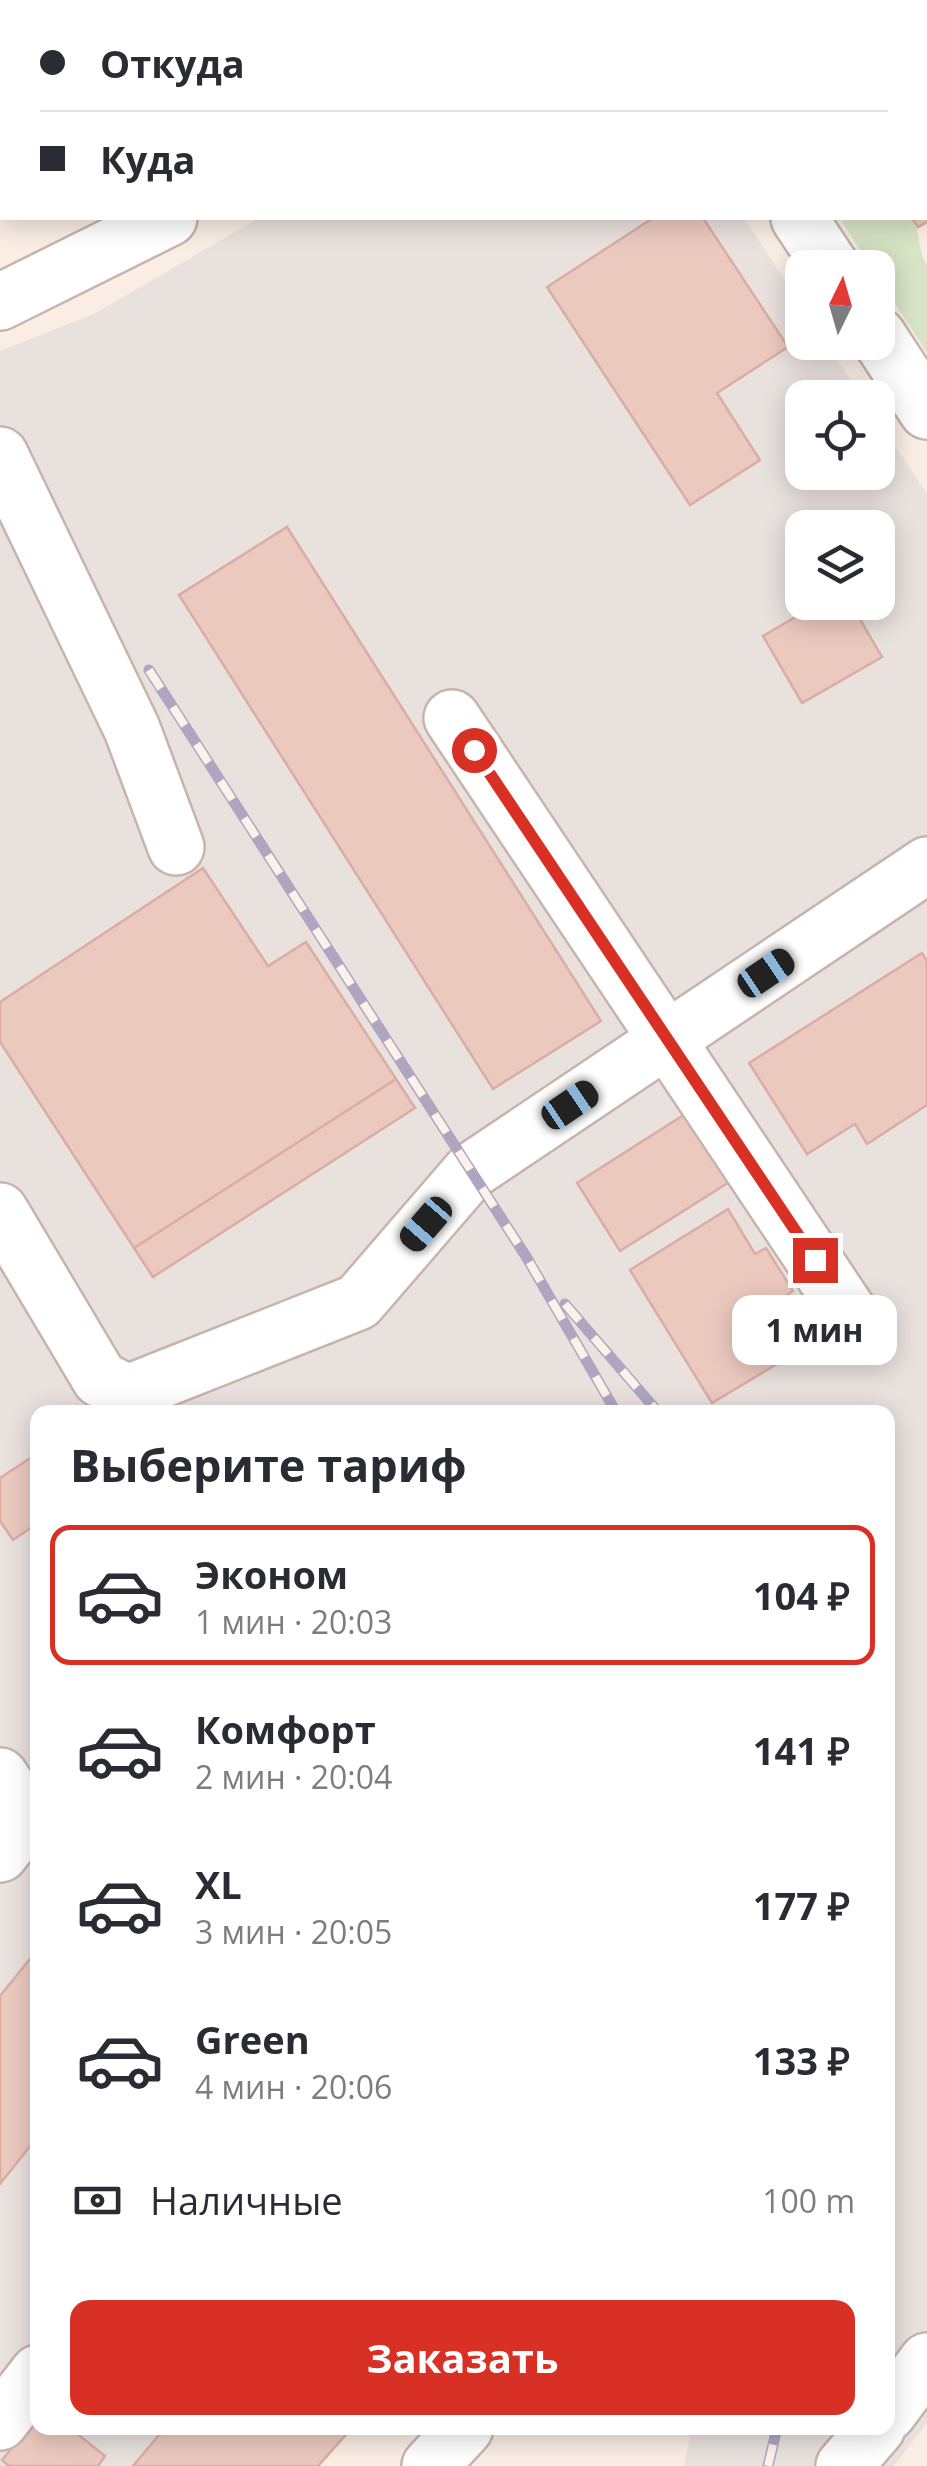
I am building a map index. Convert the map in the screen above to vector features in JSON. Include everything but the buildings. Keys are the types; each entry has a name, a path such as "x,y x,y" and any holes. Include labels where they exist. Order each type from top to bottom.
{"street":[{"path":"0,302 165,220"},
{"path":"800,220 820,250"},
{"path":"900,349 927,411"},
{"path":"0,455 132,729 176,847"},
{"path":"452,718 856,1323"},
{"path":"0,1211 100,1379 128,1393 358,1302 471,1171 927,864"},
{"path":"0,1776 28,1818 0,1854"},
{"path":"895,2404 927,2361"},
{"path":"0,2422 30,2383"},
{"path":"430,2466 459,2435"},
{"path":"844,2466 871,2435"}],"shaded area":[{"path":"256,220 745,220 785,281 785,360 837,360 851,380 785,380 785,490 895,490 895,446 927,494 927,2423 894,2466 684,2466 691,2435 895,2435 895,1405 30,1405 30,2435 346,2435 318,2466 0,2466 0,351 94,314"}],"green space":[{"path":"913,220 927,265 927,353 895,303 895,250 860,250 842,222"}],"railway":[{"path":"149,670 527,1258 612,1405"},
{"path":"565,1304 652,1405"},
{"path":"768,2466 775,2435"}],"route":[{"path":"474,750 815,1260"}]}
